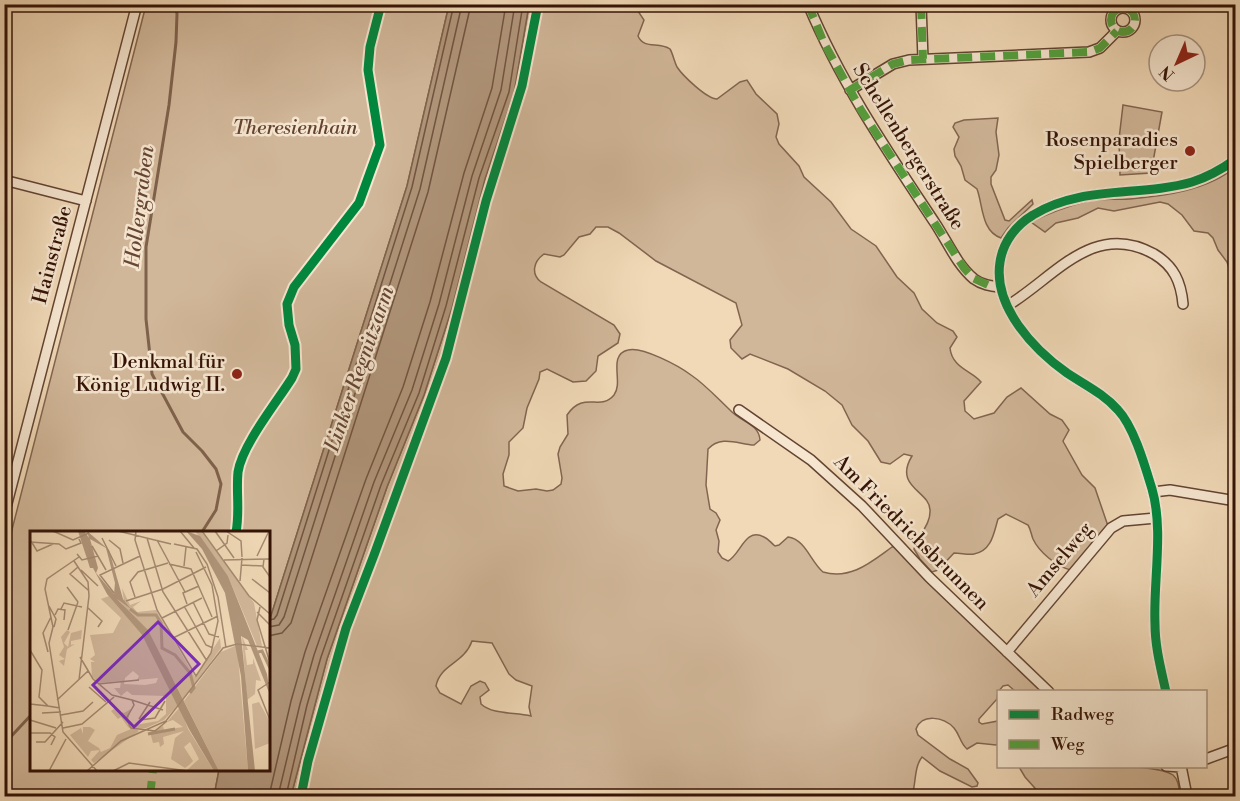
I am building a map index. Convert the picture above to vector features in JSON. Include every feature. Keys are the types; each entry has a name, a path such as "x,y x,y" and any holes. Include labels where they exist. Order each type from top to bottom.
{"street":[{"name":"Hainstraße","path":"4,515 137,4"},
{"name":"Schellenbergerstraße","path":"808,4 824,43 850,90 884,147 964,268 980,283 1000,287"},
{"path":"921,4 923,60"},
{"path":"1104,4 1112,12"},
{"path":"850,90 892,64 909,60 1089,52 1100,48 1117,31 1127,31 1132,28 1135,19 1131,10 1116,9 1112,12"},
{"path":"1112,12 1111,23 1117,31"},
{"path":"1166,690 1156,642 1156,518 1153,492 1136,443 1121,412 1108,400 1068,373 1027,336 1007,306 1000,287 1000,265 1008,240 1019,226 1033,215 1059,203 1086,196 1169,187 1194,181 1219,170 1236,159"},
{"path":"4,180 86,201"},
{"path":"1007,306 1024,296 1075,255 1099,245 1114,244 1145,249 1167,263 1180,284 1183,304"},
{"name":"Am Friedrichsbrunnen","path":"739,410 811,460 862,506 929,577 1047,690"},
{"path":"1153,492 1170,490 1236,501"},
{"name":"Amselweg","path":"1007,652 1111,528 1124,521 1156,518"},
{"path":"1207,759 1236,748"},
{"path":"1181,768 1187,796"}],"green space":[{"name":"Theresienhain","path":"146,5 449,5 407,186 270,619 270,531 30,531 30,771 219,771 214,796 5,796 5,557"},
{"path":"529,5 634,5 644,20 638,36 641,40 644,43 670,49 677,67 702,91 717,99 740,82 747,80 756,94 777,114 779,124 776,137 779,144 799,166 804,177 831,202 851,229 876,246 897,277 914,293 922,309 937,323 953,331 957,337 950,348 954,360 981,382 964,401 965,411 974,419 994,413 1007,397 1021,388 1050,414 1062,420 1069,430 1063,441 1082,475 1095,488 1108,526 1071,570 1060,566 1044,554 1033,539 1028,525 1006,514 998,519 991,540 985,549 974,554 954,553 938,570 932,572 914,549 926,526 930,510 925,498 909,482 907,466 912,456 904,454 890,464 881,462 868,441 852,425 842,405 825,391 788,369 750,354 742,359 731,348 730,340 742,325 736,303 656,261 608,227 596,227 590,234 579,237 564,255 560,257 544,254 536,264 535,272 541,282 614,325 620,334 618,343 598,356 596,371 586,381 573,382 547,369 540,372 527,408 523,428 509,442 509,455 503,474 504,486 518,491 536,489 547,491 561,484 558,454 568,434 567,415 580,404 603,402 614,395 617,390 618,357 622,353 628,350 642,351 685,371 757,430 760,440 754,445 730,441 718,442 708,449 706,485 710,509 720,520 716,530 719,541 718,552 722,558 728,561 752,536 764,537 775,546 788,537 803,546 823,572 843,574 860,568 892,547 896,547 1042,690 1014,690 1008,685 997,690 997,699 979,719 982,724 997,721 996,745 977,743 967,749 958,733 945,721 934,718 919,724 916,729 918,735 950,759 968,769 978,783 977,786 972,787 940,771 922,757 919,761 912,796 291,796 327,659 387,487 424,395 452,308 485,179 514,93","holes":["472,641 492,643 509,674 516,680 532,686 529,707 531,716 498,712 486,708 481,704 480,697 489,690 485,683 480,681 471,686 461,704 440,693 436,686 442,673 464,655"]},
{"path":"1123,105 1162,112 1151,173 1120,175 1119,139"},
{"path":"998,118 996,132 999,155 996,170 991,177 991,184 1005,220 1009,221 1032,200 1033,204 1001,238 994,235 986,224 977,189 965,180 955,156 954,149 959,137 953,127 955,123 964,120"},
{"path":"1235,167 1235,286 1227,262 1213,238 1208,233 1194,231 1182,215 1168,204 1160,202 1114,211 1098,208 1078,218 1056,223 1045,232 1031,222 1088,201 1143,198 1186,190 1212,181"},
{"path":"1020,768 1145,768 1173,775 1180,796 1042,796"}],"water":[{"name":"Linker Regnitzarm","path":"449,5 529,5 514,93 485,179 452,308 424,395 387,487 327,659 291,796 214,796 219,771 270,771 270,619 407,186"}],"waterway":[{"name":"Hollergraben","path":"175,4 176,42 169,105 146,247 146,319 152,374 183,432 216,469 221,484 216,510 203,531"},
{"name":"Hollergraben","path":"4,744 30,716"}],"marked path":[{"path":"808,4 824,43 861,110 964,268 973,278 988,285"},
{"path":"921,4 923,59"},
{"path":"1123,8 1132,11 1135,20 1132,29 1123,32 1114,29 1111,20 1114,11 1123,8"},
{"path":"850,90 893,64 909,60 1089,52 1100,48 1117,31"},
{"path":"150,796 153,771"}],"cycle path":[{"path":"236,531 238,472 241,461 253,437 296,369 295,345 289,325 287,304 294,287 359,203 380,145 368,70 370,47 381,4"},
{"path":"301,796 308,761 346,628 446,358 486,201 522,86 538,4"},
{"path":"1166,690 1155,633 1157,521 1152,489 1138,447 1124,417 1113,404 1054,363 1041,352 1018,325 1003,295 999,278 1000,262 1007,241 1016,229 1033,215 1051,206 1091,195 1152,189 1192,182 1204,178 1236,159"}],"place":[{"name":"Rosenparadies Spielberger","path":"1190,151"},
{"name":"Denkmal für König Ludwig II.","path":"237,374"}]}
